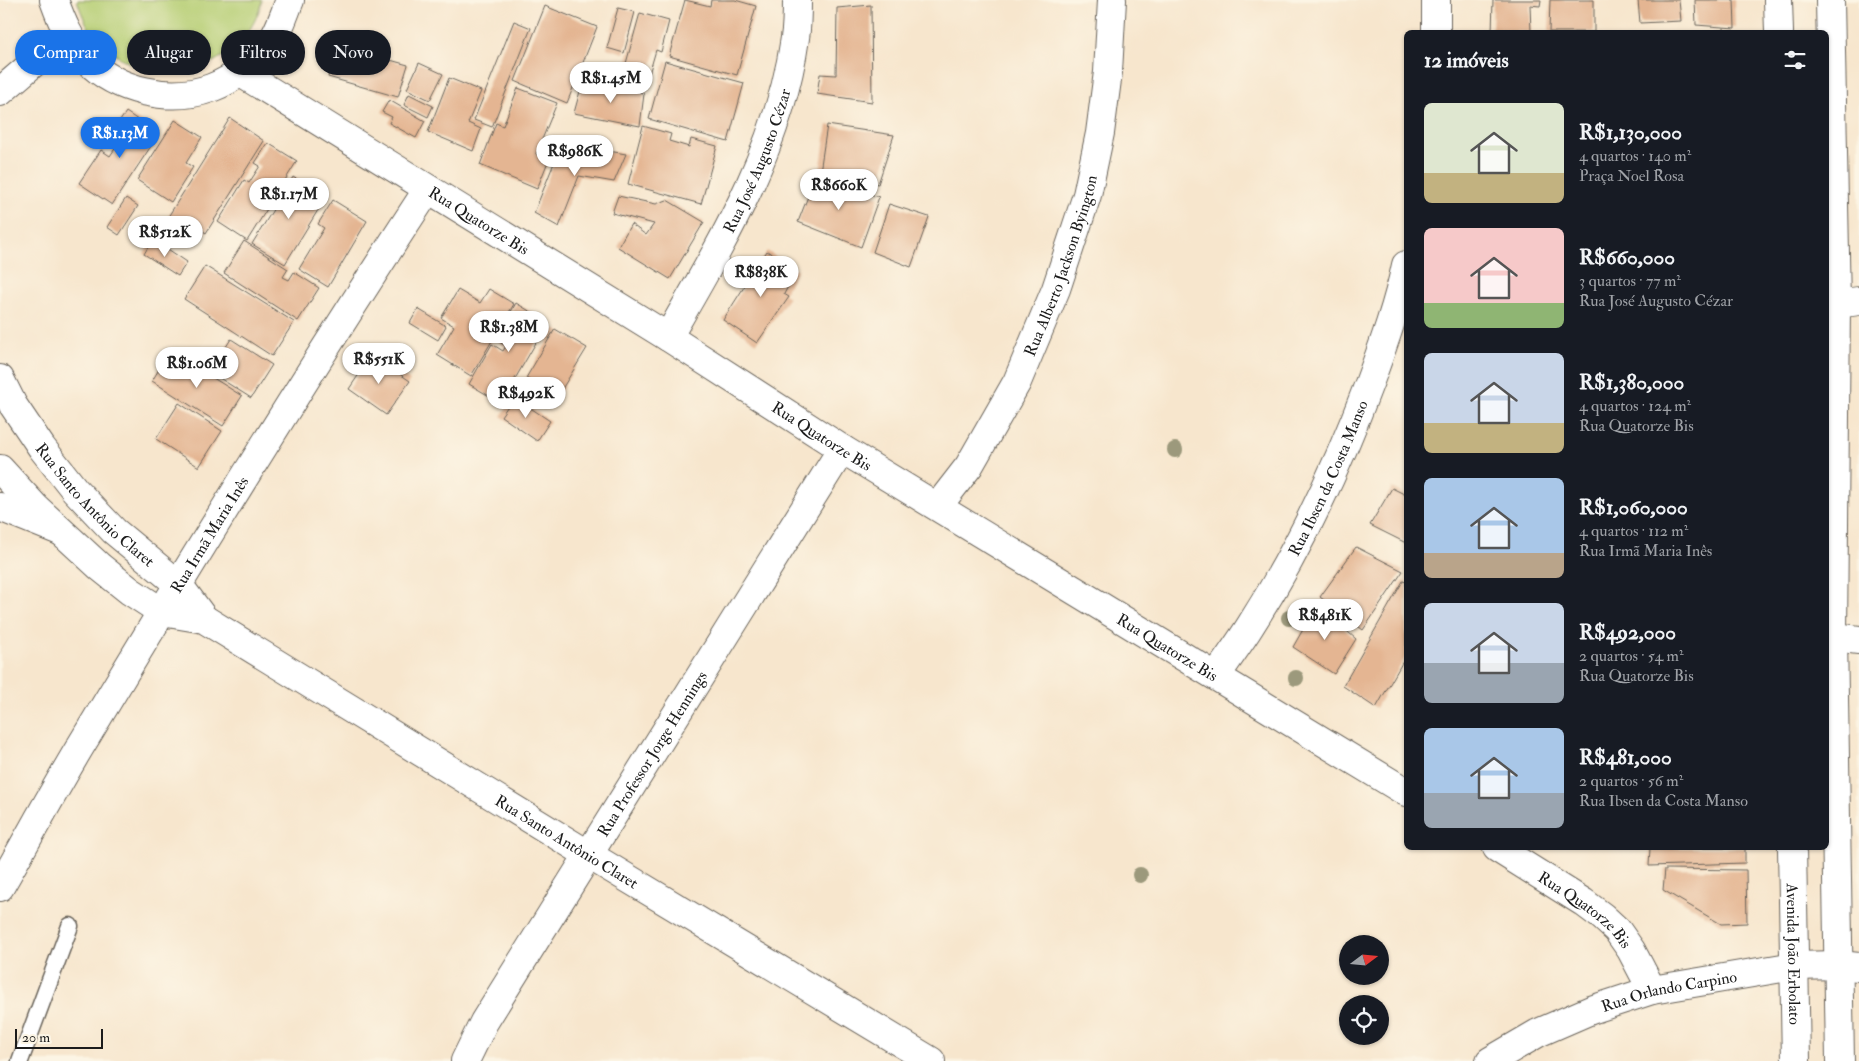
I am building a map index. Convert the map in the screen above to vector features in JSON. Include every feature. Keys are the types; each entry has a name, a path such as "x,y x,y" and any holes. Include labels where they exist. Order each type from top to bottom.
{"street":[{"path":"54,0 65,30"},
{"path":"277,30 290,0"},
{"name":"Rua José Augusto Cézar","path":"668,337 724,240 763,157 786,80 795,38 797,0"},
{"name":"Rua Alberto Jackson Byington","path":"938,506 969,466 1017,382 1056,289 1087,195 1100,133 1108,72 1112,0"},
{"path":"1436,0 1436,30"},
{"path":"1778,0 1778,30"},
{"path":"1830,0 1848,302 1839,637 1849,966 1840,1061"},
{"path":"0,92 20,75"},
{"path":"107,75 114,80 145,92 178,94 211,88 236,75"},
{"name":"Rua Quatorze Bis","path":"243,75 668,337 842,449 1404,791"},
{"name":"Rua Irmã Maria Inês","path":"0,887 85,738 178,584 320,354 428,189"},
{"name":"Rua Ibsen da Costa Manso","path":"1216,676 1252,622 1293,554 1329,479 1357,414 1378,358 1404,276"},
{"name":"Rua Santo Antônio Claret","path":"0,379 14,405 42,448 75,490 114,531 178,584 204,619 589,855 931,1061"},
{"name":"Rua Professor Jorge Hennings","path":"465,1061 484,1022 842,449"},
{"name":"Rua Santo Antônio Claret","path":"0,469 60,531 130,591 162,612 204,619"},
{"path":"0,507 60,531"},
{"name":"Rua Quatorze Bis","path":"1499,850 1583,902 1603,917 1617,930 1631,950 1652,990"},
{"name":"Avenida João Erbolato","path":"1792,850 1796,1061"},
{"name":"Rua Orlando Carpino","path":"1490,1061 1538,1033 1591,1010 1652,990 1794,966 1849,966"}],"lane":[{"path":"20,1061 70,926"}],"green space":[{"path":"77,0 262,0 248,30 221,30 221,56 211,62 211,30 127,30 127,61 117,55 117,30 90,30"}],"building":[{"path":"685,0 710,6 711,0 735,0 756,6 737,75 669,56"},
{"path":"1493,0 1541,0 1540,6 1530,5 1531,30 1492,30"},
{"path":"1550,0 1594,0 1594,30 1549,30"},
{"path":"1638,0 1679,0 1681,21 1640,23"},
{"path":"1695,0 1734,0 1735,28 1696,25"},
{"path":"871,5 872,102 817,94 820,74 836,75 837,8"},
{"path":"545,6 597,27 567,103 515,81"},
{"path":"618,8 635,12 624,53 607,48"},
{"path":"640,13 669,21 661,52 656,50 649,74 625,67"},
{"path":"514,21 531,28 492,127 474,120"},
{"path":"391,60 408,65 398,97 328,77 328,75 391,75"},
{"path":"665,61 744,83 728,142 649,119"},
{"path":"419,63 443,74 430,100 407,89"},
{"path":"449,78 481,91 468,123 481,129 473,151 428,132"},
{"path":"582,84 623,91 627,86 644,94 640,126 574,113"},
{"path":"518,88 557,103 536,154 549,159 537,189 480,165 496,123 503,126"},
{"path":"409,94 433,106 428,117 404,105"},
{"path":"389,100 425,121 416,138 389,123 392,117 382,112"},
{"path":"126,112 159,134 112,205 79,183 101,150 110,156 121,140 112,133"},
{"path":"230,118 264,141 206,233 188,221 172,246 156,236"},
{"path":"175,120 202,137 186,163 193,167 171,202 137,180"},
{"path":"827,125 894,135 878,184 820,172"},
{"path":"643,126 671,134 669,141 689,147 691,139 717,146 701,204 628,184"},
{"path":"268,143 297,161 247,241 218,222 244,180 249,183 260,166 255,163"},
{"path":"562,143 626,154 614,182 579,176 559,227 534,213"},
{"path":"816,176 879,197 861,247 798,222"},
{"path":"293,177 326,197 285,264 252,244"},
{"path":"618,196 656,204 667,200 704,222 670,279 618,247 631,224 646,235 654,224 612,213"},
{"path":"126,198 138,206 119,235 107,227"},
{"path":"333,200 367,221 328,287 299,269 324,228 318,224"},
{"path":"889,204 929,217 911,267 873,252"},
{"path":"153,239 187,262 178,276 144,254"},
{"path":"244,241 288,269 283,277 289,280 294,272 319,288 298,321 224,273"},
{"path":"767,251 797,270 784,294 789,297 757,343 723,320"},
{"path":"205,266 294,322 272,356 184,299"},
{"path":"489,289 514,304 471,376 437,355 454,326 441,318 458,290 480,303"},
{"path":"516,303 548,322 501,403 469,384 492,344 503,351 506,346 495,339"},
{"path":"418,309 446,326 438,340 410,323"},
{"path":"555,329 587,348 557,397 526,378"},
{"path":"231,339 272,365 251,398 210,372"},
{"path":"170,351 242,396 223,426 152,381"},
{"path":"372,355 410,381 386,415 349,389"},
{"path":"514,397 550,421 537,441 501,416"},
{"path":"179,403 222,431 199,467 156,439"},
{"path":"1392,488 1404,494 1404,542 1370,525"},
{"path":"1356,547 1403,571 1363,630 1320,597"},
{"path":"1404,581 1404,659 1376,708 1343,686"},
{"path":"1317,605 1356,639 1334,674 1293,647"},
{"path":"1650,850 1745,850 1745,863 1649,866"},
{"path":"1665,869 1746,870 1747,923 1721,924 1663,890"}]}
